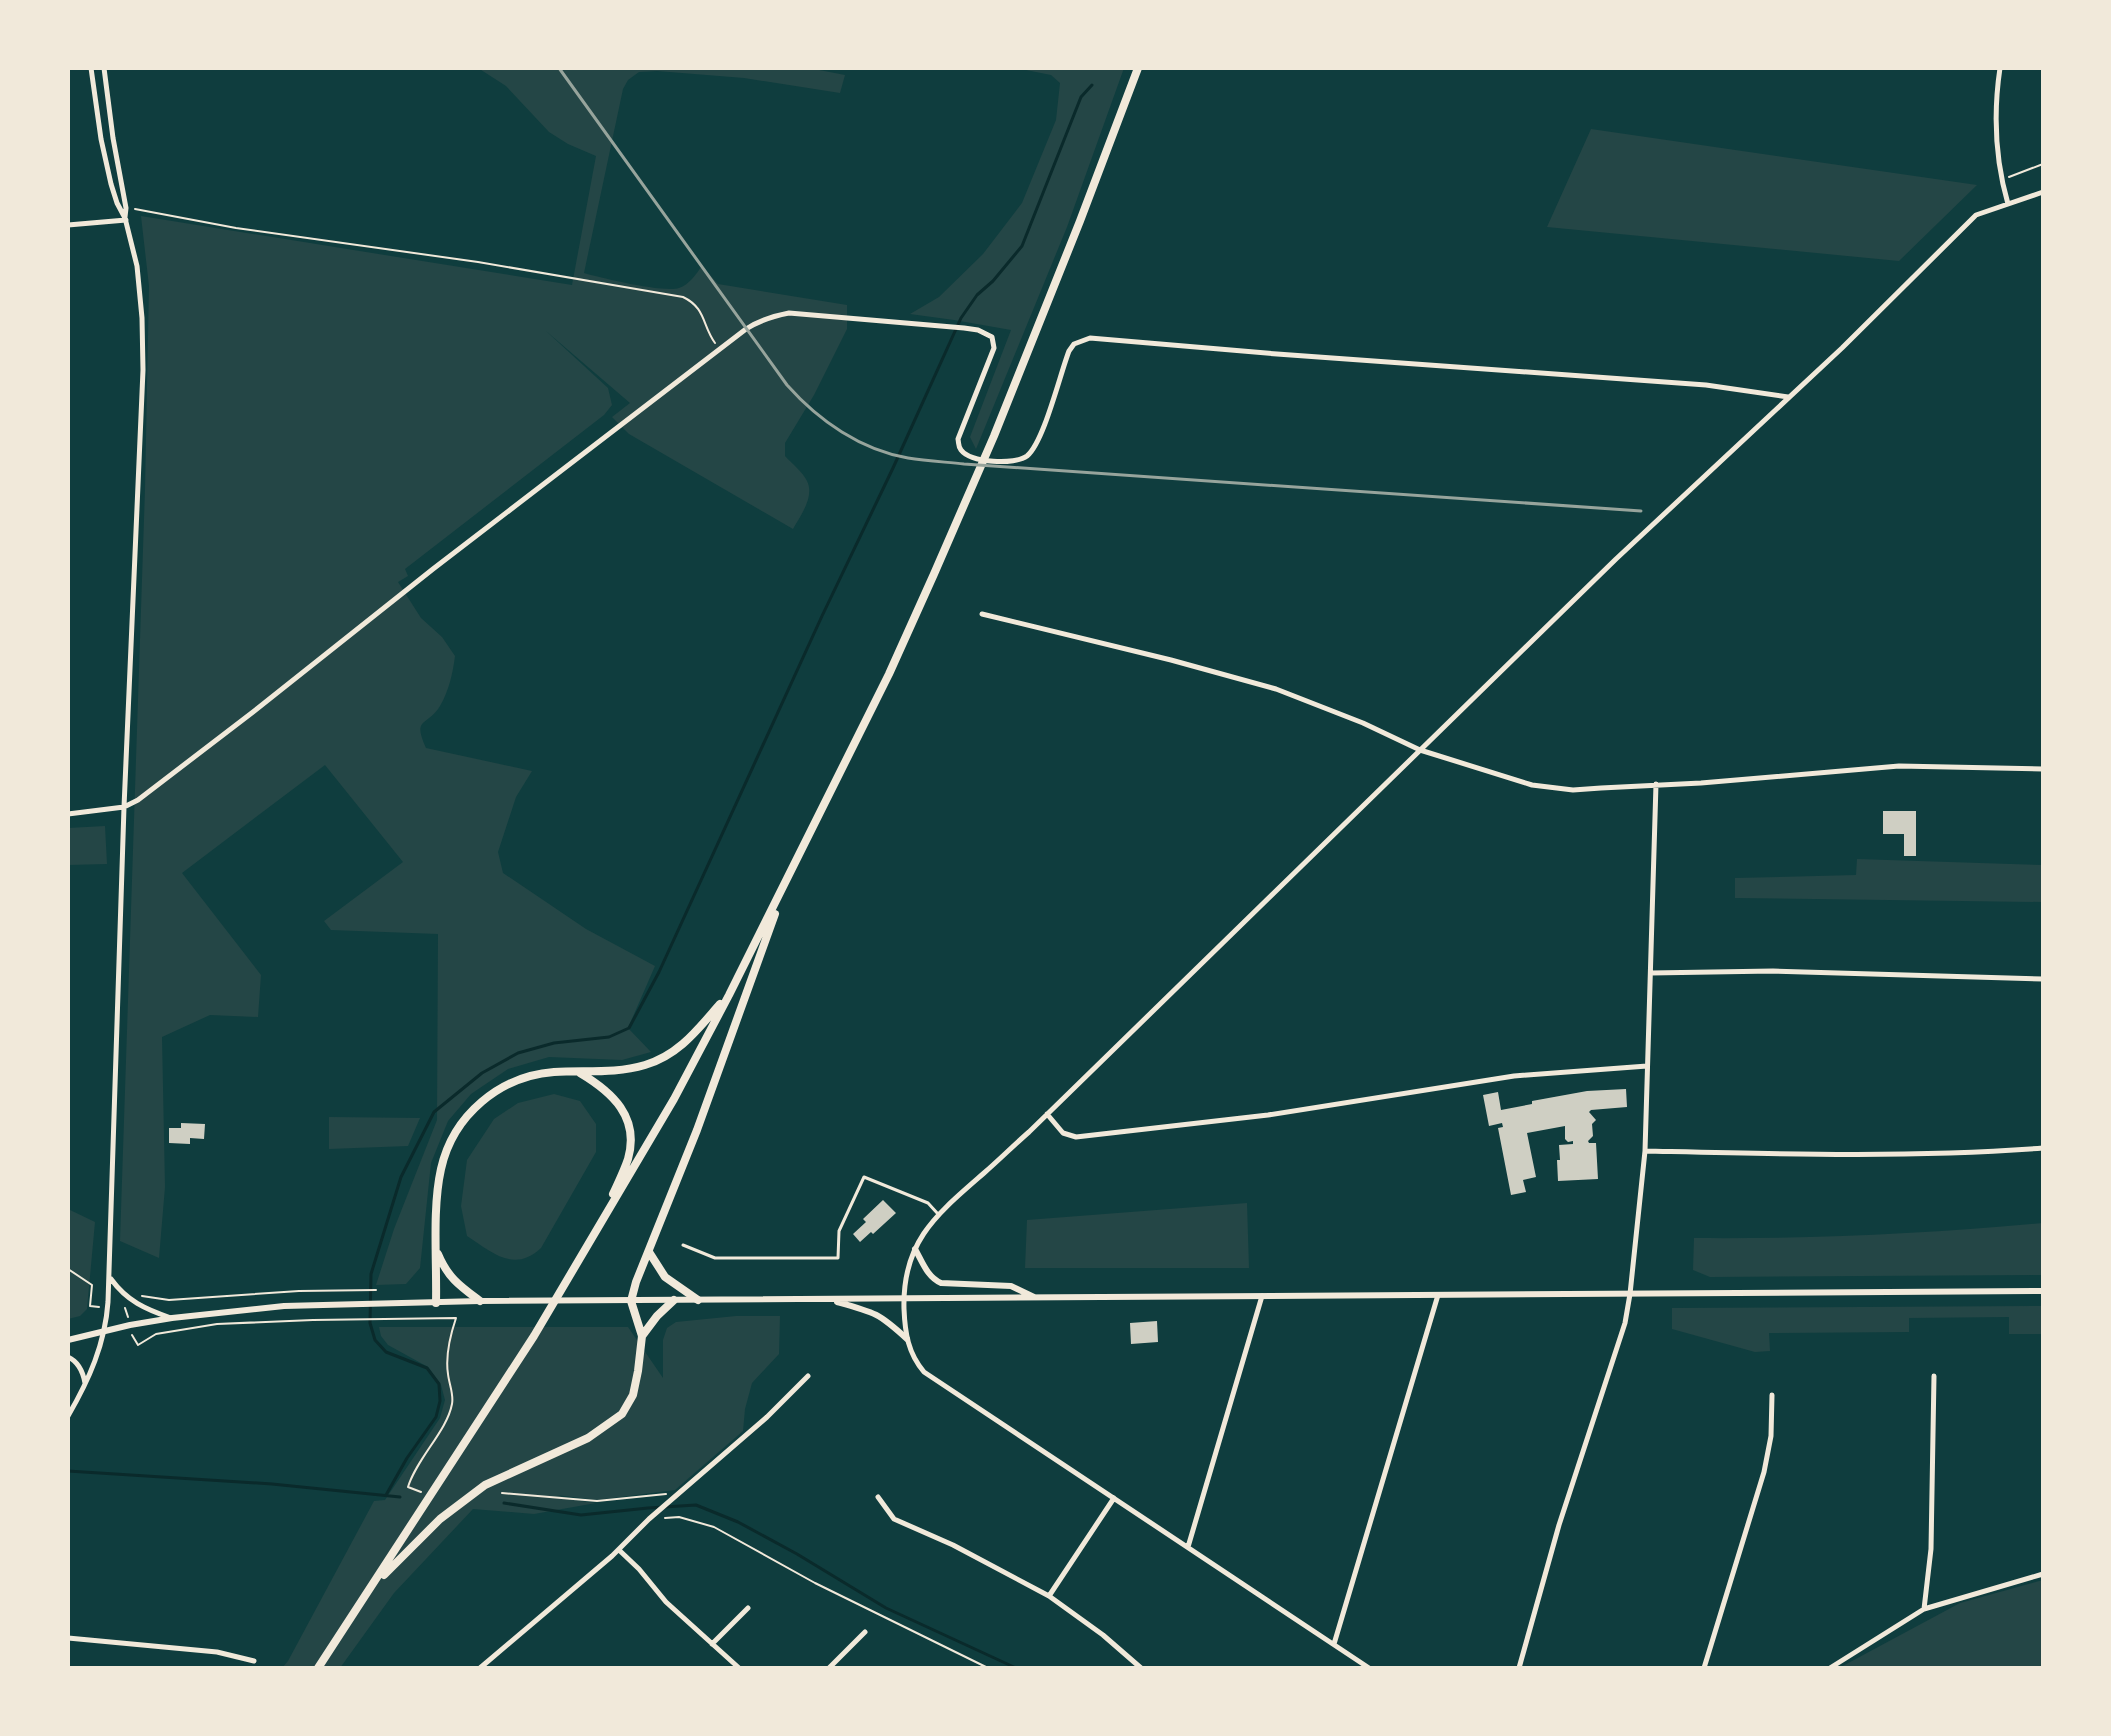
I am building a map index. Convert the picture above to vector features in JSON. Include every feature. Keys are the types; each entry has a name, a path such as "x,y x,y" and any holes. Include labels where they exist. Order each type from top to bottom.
{"main road":[{"path":"318,1668 534,1336 674,1099 729,995 910,629 994,436 1138,68"},
{"path":"373,1587 440,1519 485,1485 588,1438 622,1414 633,1395 642,1336 631,1301 735,1028 786,881"},
{"path":"436,1303 437,1189 451,1139 467,1115 495,1092 526,1076 624,1069 665,1056 694,1035 729,995"},
{"path":"578,1072 614,1096 624,1111 628,1125 628,1157 600,1224"},
{"path":"437,1250 444,1270 452,1280 480,1301"},
{"path":"649,1252 665,1277 698,1300"},
{"path":"642,1336 674,1300"}],"street":[{"path":"68,1416 95,1362 105,1331 108,1307 124,807 143,370 137,266 108,172 91,68"},
{"path":"104,68 126,208 125,219"},
{"path":"2000,68 1995,100 1997,150 2008,204"},
{"path":"1369,1668 924,1372 914,1360 907,1339 904,1298 906,1276 921,1235 938,1214 1047,1114 1626,549 1789,397 1976,215 2043,192"},
{"path":"68,225 125,219"},
{"path":"68,814 124,807 138,800 719,349 753,324 789,313 964,328 978,330 994,339 989,364 958,439 959,448 964,454 975,459 1014,462 1027,456 1038,443 1069,351 1074,344 1090,338 1706,385 1789,397"},
{"path":"982,614 1276,689 1363,723 1420,750 1532,785 1573,790 1701,783 1899,766 2043,769"},
{"path":"1519,1668 1559,1525 1625,1323 1630,1294 1645,1151 1656,784"},
{"path":"1651,973 1773,971 2043,979"},
{"path":"1047,1114 1063,1133 1076,1137 1268,1115 1514,1076 1647,1066"},
{"path":"1645,1151 1841,1155 2043,1148"},
{"path":"915,1249 930,1275 941,1283 1011,1286 1037,1298"},
{"path":"109,1277 131,1301 144,1309 172,1318"},
{"path":"68,1340 172,1318 284,1306 480,1301 2043,1291"},
{"path":"1334,1644 1438,1295"},
{"path":"1188,1547 1262,1296"},
{"path":"830,1300 873,1311 907,1339"},
{"path":"68,1357 77,1363 85,1384"},
{"path":"480,1668 619,1550 650,1518 767,1417 808,1376"},
{"path":"1924,1609 1931,1549 1934,1376"},
{"path":"1704,1668 1764,1472 1771,1436 1772,1395"},
{"path":"878,1497 894,1519 953,1545 1049,1596 1103,1635 1141,1668"},
{"path":"1049,1596 1114,1498"},
{"path":"619,1550 666,1602 739,1668"},
{"path":"1830,1668 1924,1609 2043,1574"},
{"path":"712,1644 748,1608"},
{"path":"829,1668 865,1632"},
{"path":"68,1638 217,1652 254,1661"}],"lane":[{"path":"683,1245 715,1258 838,1258 839,1231 864,1177 928,1203 938,1214"}],"path":[{"path":"2002,182 2043,164"},
{"path":"126,208 236,228 549,273 683,297 693,301 719,349"},
{"path":"68,1269 92,1285 90,1306"},
{"path":"137,1294 169,1300 299,1291 376,1290"},
{"path":"108,1307 125,1308"},
{"path":"138,1345 156,1334 217,1324 456,1318 448,1351 453,1402 449,1414 412,1473 408,1487 422,1492"},
{"path":"502,1493 597,1501 679,1493"},
{"path":"650,1518 679,1517 714,1527 815,1583 988,1668"}],"shaded area":[{"path":"478,68 809,68 845,75 840,93 744,78 657,71 639,72 628,80 623,89 584,273 671,289 686,284 702,266 718,284 847,305 847,329 814,395 785,443 785,456 807,481 808,500 793,529 629,434 612,417 630,403 546,331 608,388 612,405 604,415 405,569 408,576 398,582 421,618 442,637 455,656 443,700 421,727 426,748 532,771 516,797 498,852 503,873 586,929 655,966 628,1028 651,1052 622,1060 549,1057 508,1069 471,1094 448,1121 431,1163 420,1268 406,1284 376,1285 394,1229 437,1120 438,934 331,930 324,921 403,862 325,765 182,873 261,975 258,1017 210,1015 162,1037 165,1187 159,1258 120,1241 145,489 149,286 141,216 572,285 596,156 549,132 506,86"},
{"path":"1016,68 1124,68 1067,227 976,449 970,437 1011,330 910,314 939,297 983,254 1022,203 1056,120 1060,83 1051,75"},
{"path":"1591,129 1977,185 1899,261 1547,227"},
{"path":"105,826 107,864 68,865 68,828"},
{"path":"1857,859 2043,865 2043,902 1735,898 1735,878 1856,875"},
{"path":"554,1094 580,1101 596,1124 596,1152 541,1248 522,1259 504,1258 467,1236 461,1206 467,1160 494,1119 518,1103"},
{"path":"329,1117 420,1118 408,1146 329,1149"},
{"path":"1247,1203 1249,1268 1025,1268 1027,1220"},
{"path":"68,1209 95,1222 87,1309 80,1316 68,1319"},
{"path":"2043,1223 2043,1275 1710,1277 1693,1270 1694,1238 1868,1235"},
{"path":"2043,1306 2043,1334 2009,1334 2009,1317 1909,1318 1909,1332 1769,1333 1770,1351 1755,1352 1672,1329 1672,1308"},
{"path":"736,1316 780,1316 779,1354 752,1383 743,1431 675,1490 597,1500 556,1495 596,1503 534,1514 473,1509 394,1593 340,1668 282,1668 374,1501 385,1500 440,1418 445,1400 441,1385 428,1367 388,1345 379,1327 628,1327 663,1378 663,1340 667,1328 676,1322"},
{"path":"2043,1580 2043,1668 1839,1668 1960,1603"}],"building":[{"path":"1883,811 1916,811 1916,856 1904,856 1904,834 1883,834"},
{"path":"1626,1089 1627,1107 1589,1112 1596,1120 1592,1124 1593,1136 1588,1141 1596,1143 1598,1179 1558,1181 1559,1145 1573,1144 1573,1141 1565,1139 1565,1126 1527,1133 1536,1177 1523,1180 1526,1192 1511,1195 1498,1128 1503,1127 1502,1123 1489,1126 1483,1095 1498,1092 1501,1110 1587,1091"},
{"path":"181,1123 205,1124 204,1139 190,1138 190,1144 169,1143 169,1128 181,1128"},
{"path":"883,1200 896,1213 860,1242 853,1234 866,1222 863,1219"},
{"path":"1157,1321 1158,1342 1131,1344 1130,1323"}],"waterway":[{"path":"386,1495 436,1417 440,1401 439,1384 427,1368 386,1352 375,1340 370,1323 371,1274 401,1177 434,1112 482,1073 518,1053 554,1043 609,1037 629,1028 659,972 961,318 977,295 1022,246 1081,97 1092,85"},
{"path":"68,1471 272,1484 400,1497"},
{"path":"504,1503 581,1515 696,1505 738,1522 886,1608 1016,1668"}],"railway":[{"path":"559,68 787,385 827,422 874,448 908,458 964,464 1641,511"}]}
